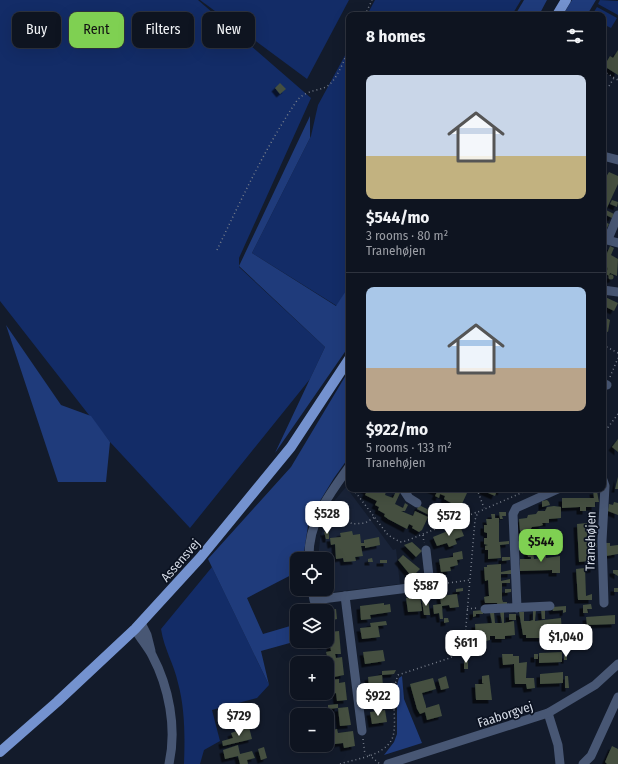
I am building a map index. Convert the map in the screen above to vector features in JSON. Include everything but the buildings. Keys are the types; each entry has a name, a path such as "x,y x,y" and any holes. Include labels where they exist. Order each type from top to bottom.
{"main road":[{"path":"560,12 566,0"},
{"name":"Assensvej","path":"0,752 63,697 138,626 200,558 291,448 346,364"}],"street":[{"path":"606,157 618,160"},
{"path":"606,237 618,215"},
{"path":"606,239 618,243"},
{"path":"606,290 618,292"},
{"path":"310,552 312,529 320,510 334,487 346,472"},
{"path":"405,492 409,498 417,503"},
{"path":"517,608 513,514 516,508 551,492"},
{"name":"Tranehøjen","path":"604,603 602,541 605,492"},
{"path":"515,546 549,544"},
{"path":"426,550 430,585"},
{"path":"313,596 314,600 440,584"},
{"path":"345,596 362,731"},
{"path":"485,610 550,606"},
{"path":"138,626 162,679 169,705 172,732 169,764"},
{"name":"Faaborgvej","path":"388,764 548,713 563,706 595,685 618,664"},
{"path":"583,764 590,756 617,702"},
{"path":"548,713 558,745 560,764"}],"path":[{"path":"366,12 372,0"},
{"path":"217,250 254,173 297,101 309,91 329,84 341,67 346,56"},
{"path":"606,73 618,80"},
{"path":"609,86 614,78"},
{"path":"606,347 618,353"},
{"path":"606,382 618,358"},
{"path":"606,430 618,414"},
{"path":"355,492 388,535 400,542 406,541 478,512 484,508 523,492"},
{"path":"478,492 484,508"},
{"path":"340,764 369,755 385,748 392,740 394,730 395,683 398,675 450,658 458,653 465,638 475,520 478,512"},
{"path":"348,520 352,524 365,523 375,517"},
{"path":"440,584 470,580"},
{"path":"467,609 485,610"},
{"path":"362,731 366,756"},
{"path":"369,755 380,764"}],"shaded area":[{"path":"0,0 198,0 212,12 202,12 202,48 253,48 311,98 239,258 239,267 325,347 310,379 190,528 110,442 0,301"},
{"path":"200,0 349,0 307,79 255,41 255,12 216,12"},
{"path":"375,0 521,0 514,12 369,12"},
{"path":"524,0 547,0 541,12 517,12"},
{"path":"572,0 596,0 589,12 565,12"},
{"path":"600,0 618,1 618,15 598,4"},
{"path":"597,7 617,18 611,28 606,26 606,12 594,12"},
{"path":"346,54 346,291 337,306 252,253 311,136 318,105"},
{"path":"310,116 310,138 252,253 336,306 346,291 346,350 275,453 325,347 239,266"},
{"path":"6,325 61,405 91,416 110,442 106,482 58,482"},
{"path":"346,375 346,461 309,519 304,552 290,552 290,576 247,598 263,634 290,626 290,643 261,651 269,685 208,559 291,467"},
{"path":"346,487 346,492 350,492 393,550 396,549 400,584 334,592 334,552 319,552 320,539 328,514 335,500"},
{"path":"212,567 269,685 257,698 212,710 220,741 204,750 200,764 184,764 182,703 176,676 164,643 161,629"},
{"path":"402,676 404,699 422,743 384,755 394,742 397,734 397,685 399,678"}]}
